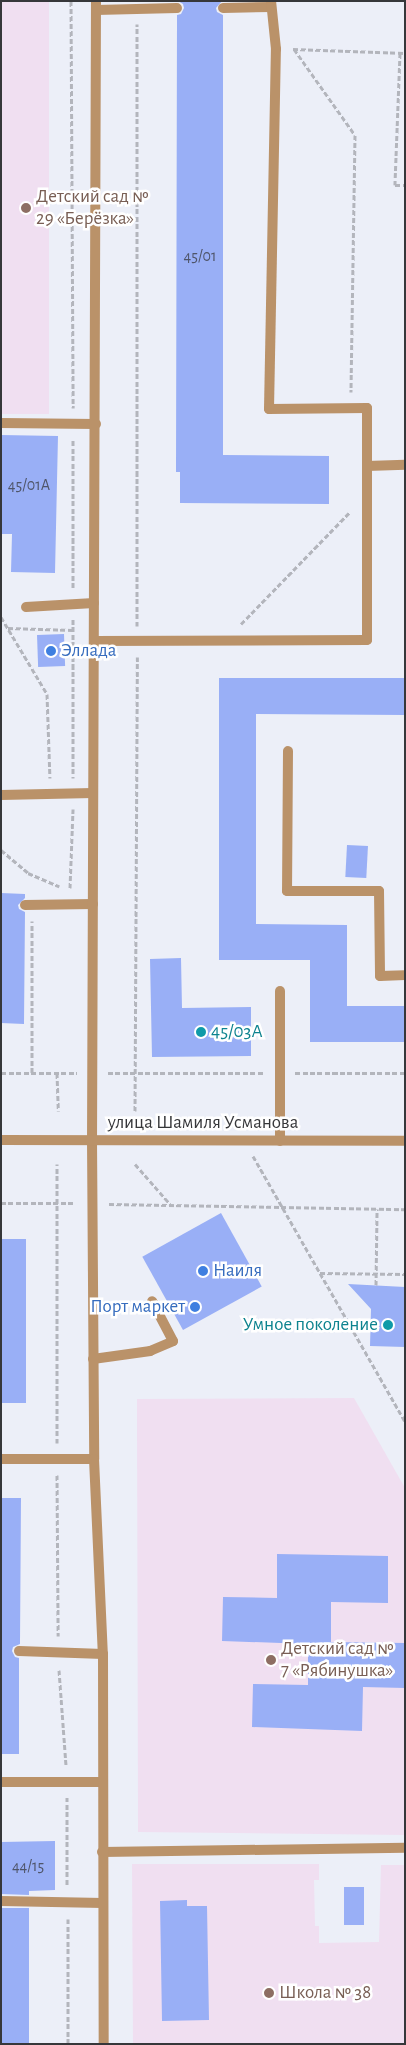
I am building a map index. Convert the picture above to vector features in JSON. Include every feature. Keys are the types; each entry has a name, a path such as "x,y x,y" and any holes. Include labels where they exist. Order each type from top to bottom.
{"street":[{"path":"94,641 367,640 367,408 269,409 276,49 272,4 224,8"},
{"path":"104,2044 102,1852 103,1654 94,1459 92,1204 96,6 137,10 177,8"},
{"path":"1,423 96,424"},
{"path":"367,466 405,465"},
{"path":"26,607 94,603"},
{"path":"288,751 287,891 378,891 380,976 405,976"},
{"path":"1,795 93,792"},
{"path":"29,905 93,904"},
{"path":"280,991 280,1141"},
{"name":"улица Шамиля Усманова","path":"1,1140 405,1141"},
{"path":"93,1359 150,1351 173,1341 152,1301"},
{"path":"1,1459 94,1459"},
{"path":"20,1651 103,1654"},
{"path":"1,1782 103,1782"},
{"path":"102,1852 405,1848"},
{"path":"1,1901 103,1903"}],"path":[{"path":"1,850 28,873 70,891 74,793 71,1"},
{"path":"135,1111 137,1073 137,10"},
{"path":"276,49 405,53"},
{"path":"294,49 355,135 351,379"},
{"path":"400,53 395,185 405,185"},
{"path":"224,640 366,496"},
{"path":"1,617 47,694 50,793"},
{"path":"8,628 73,630"},
{"path":"29,905 32,1073"},
{"path":"1,1073 405,1073"},
{"path":"57,1073 58,1111"},
{"path":"244,1141 405,1421"},
{"path":"135,1164 170,1204"},
{"path":"1,1203 170,1204 282,1208 405,1209"},
{"path":"376,1285 377,1209"},
{"path":"320,1273 405,1274"}],"shaded area":[{"name":"Детский сад № 29 «Берёзка»","path":"1,1 49,1 49,414 1,414"},
{"name":"Детский сад № 7 «Рябинушка»","path":"354,1398 405,1488 405,1835 138,1832 137,1399"},
{"name":"Школа № 38","path":"132,1864 319,1864 319,1880 314,1880 315,1926 319,1926 319,1943 379,1942 381,1865 405,1865 405,2044 133,2044"}],"building":[{"path":"178,1 222,1 216,8 217,12 223,15 223,455 329,456 329,504 180,503 180,472 176,472 177,15 181,14 184,8 183,4"},
{"path":"1,435 58,436 55,573 11,572 12,534 1,534"},
{"name":"Эллада","path":"64,634 65,666 38,667 37,635"},
{"path":"219,678 405,678 405,715 256,714 256,924 347,925 347,1006 405,1006 405,1042 310,1042 310,960 219,960"},
{"path":"347,845 368,846 366,878 345,877"},
{"path":"1,893 25,894 25,898 18,905 19,909 25,912 24,1024 1,1023"},
{"name":"45/03А","path":"181,958 182,1008 251,1007 251,1056 152,1057 150,959"},
{"name":"Наиля","path":"221,1213 262,1286 183,1330 142,1257"},
{"path":"1,1239 26,1239 26,1403 1,1403"},
{"name":"Умное поколение","path":"348,1284 405,1287 405,1347 370,1346 371,1309"},
{"path":"1,1498 21,1498 20,1644 13,1647 12,1651 15,1657 19,1658 19,1754 1,1754"},
{"path":"277,1554 388,1556 388,1603 331,1602 331,1642 405,1643 405,1688 363,1687 362,1731 252,1727 253,1684 308,1685 308,1644 222,1641 223,1597 277,1598"},
{"path":"55,1841 55,1890 29,1891 29,1895 1,1894 1,1842"},
{"path":"344,1887 364,1887 364,1925 344,1925"},
{"path":"187,1900 187,1906 207,1906 209,2020 162,2021 160,1901"},
{"path":"1,1908 29,1908 29,2044 1,2044"}],"place":[{"name":"Детский сад № 29 «Берёзка»","path":"26,208"},
{"name":"Эллада","path":"51,651"},
{"name":"45/03А","path":"201,1032"},
{"name":"Наиля","path":"203,1271"},
{"name":"Порт маркет","path":"195,1307"},
{"name":"Умное поколение","path":"388,1325"},
{"name":"Детский сад № 7 «Рябинушка»","path":"271,1660"},
{"name":"Школа № 38","path":"269,1993"}]}
